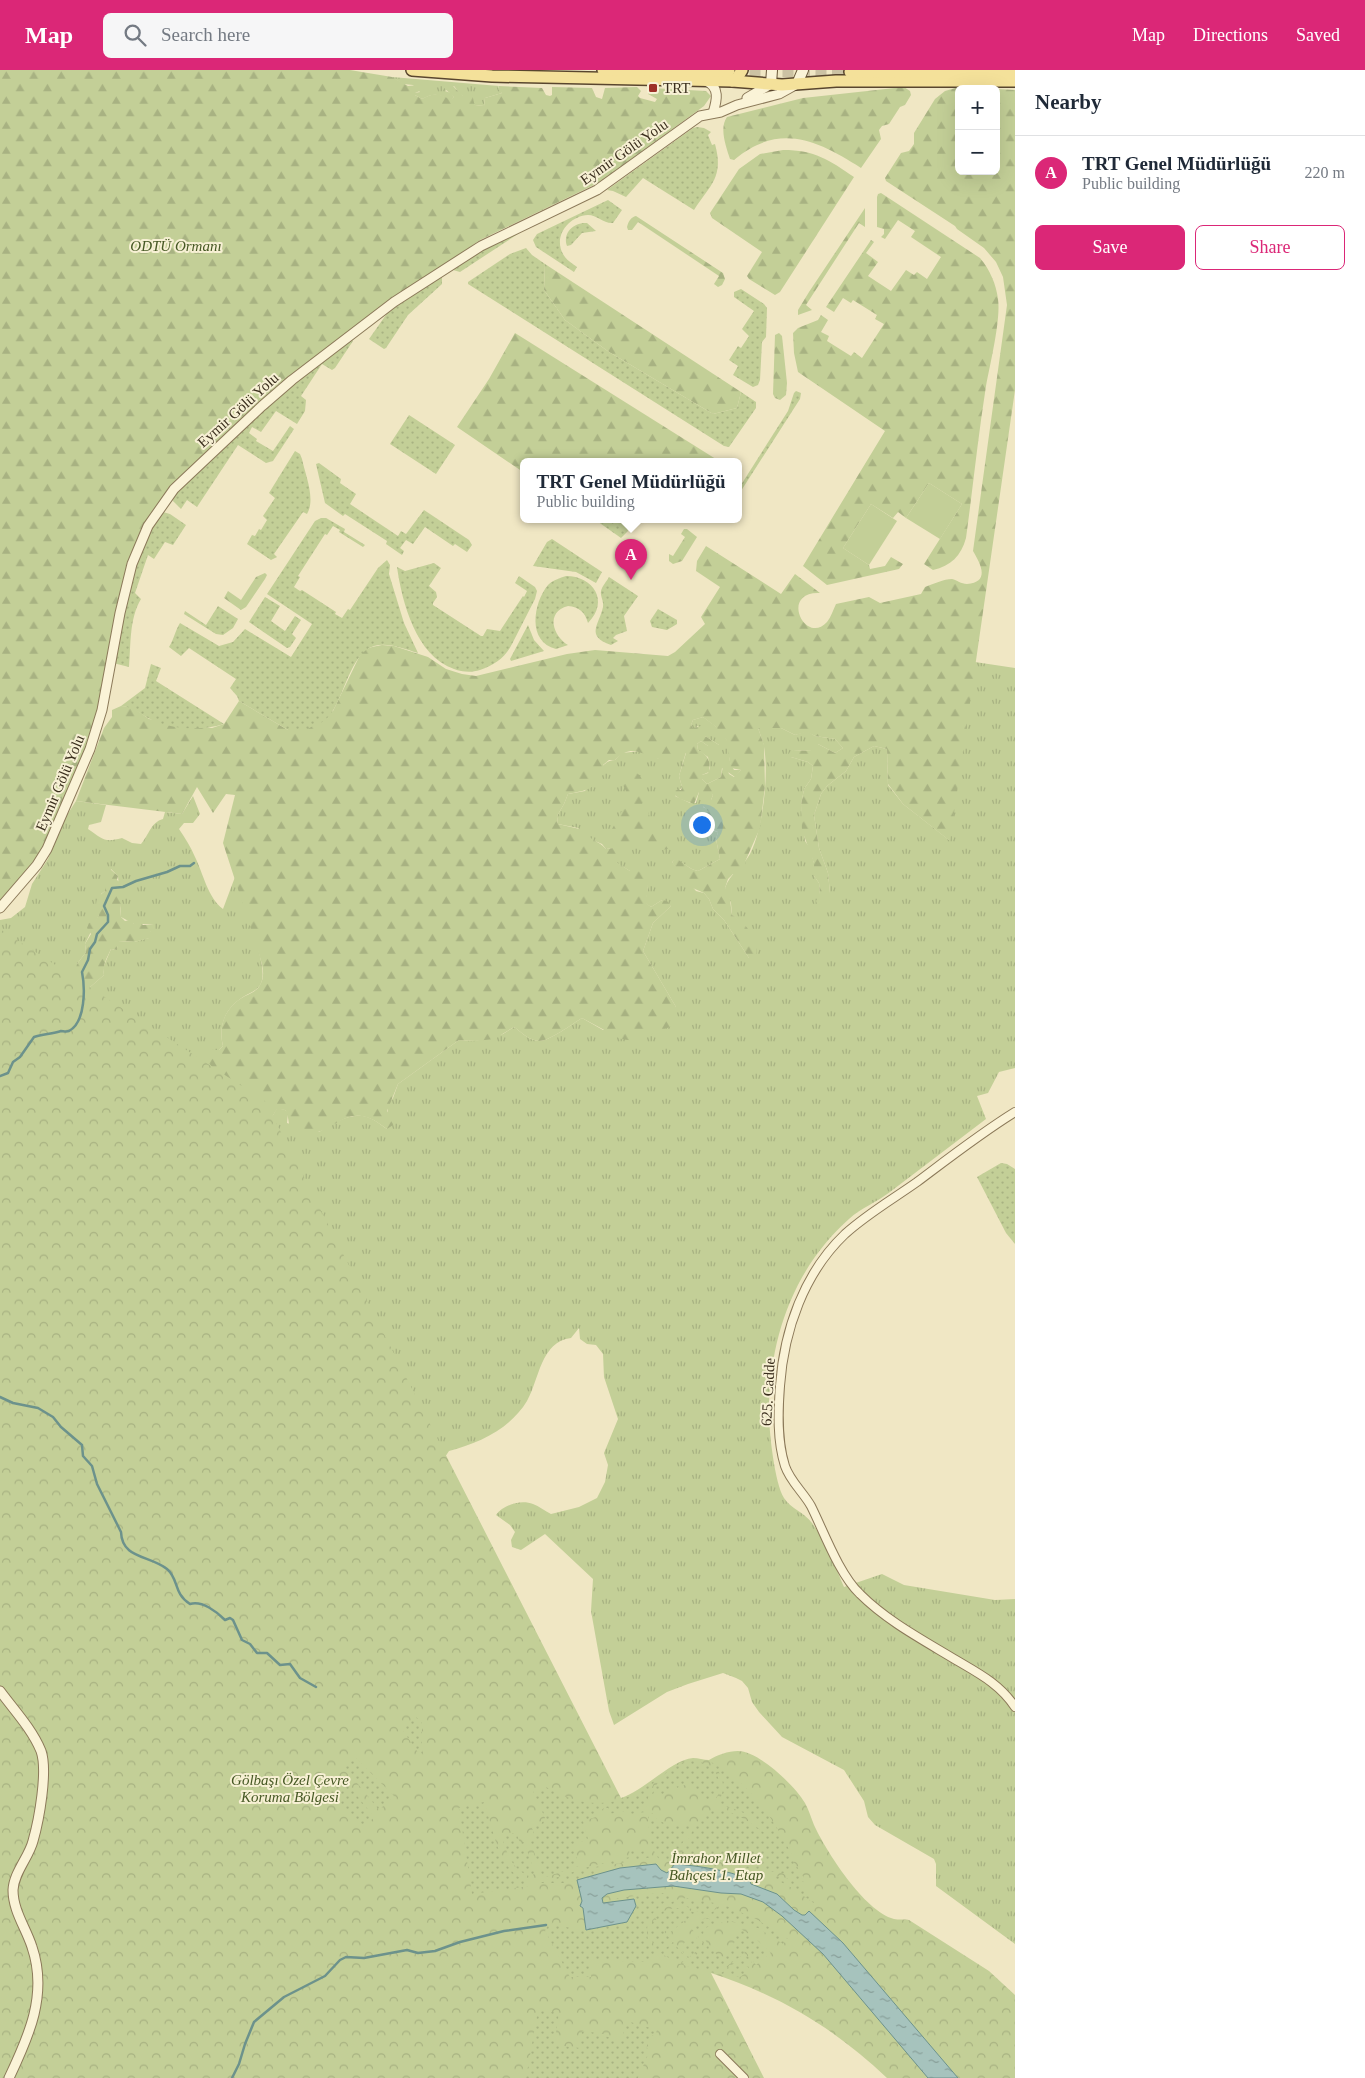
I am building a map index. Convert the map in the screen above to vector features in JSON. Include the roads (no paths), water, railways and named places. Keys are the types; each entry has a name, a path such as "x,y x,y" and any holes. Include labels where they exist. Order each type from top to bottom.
{"main road":[{"path":"412,70 492,76 703,80 730,76 737,78 742,70"},
{"path":"603,70 730,76 771,84 797,84 849,76 1015,81"},
{"path":"771,84 772,70"},
{"path":"797,84 803,70"},
{"path":"837,70 840,76 1015,73"}],"street":[{"path":"703,80 712,84 717,92 713,112"},
{"path":"713,112 726,104 754,96 771,84"},
{"path":"713,112 778,94 797,84"},
{"name":"Eymir Gölü Yolu","path":"0,908 30,873 47,849 86,757 98,727 120,613 132,564 148,526 174,489 292,380 394,302 481,246 597,190 684,126 700,116 713,112"},
{"name":"625. Cadde","path":"1015,1112 988,1128 892,1200 863,1219 831,1250 807,1287 790,1324 781,1365 778,1413 785,1466 810,1504 845,1575 857,1592 909,1632 1000,1687 1015,1706"},
{"path":"0,1691 39,1747 43,1758 44,1771 33,1841 15,1879 13,1891 16,1908 36,1958 38,1998 33,2022 9,2078"},
{"path":"720,2054 744,2078"}],"water":[{"path":"656,1864 667,1873 675,1864 731,1873 749,1879 751,1884 777,1894 802,1915 809,1911 843,1943 958,2078 928,2078 823,1954 782,1916 763,1902 741,1894 673,1886 624,1890 607,1894 602,1898 603,1903 634,1899 636,1906 627,1922 586,1930 583,1908 580,1906 582,1901 577,1880 620,1868"}],"waterway":[{"path":"0,1076 8,1073 13,1062 20,1057 34,1037 69,1031 79,1020 84,995 82,972 97,934 108,922 108,915 104,906 112,888 123,887 180,866 190,866 194,863"},
{"path":"0,1397 13,1403 38,1408 53,1417 61,1427 82,1445 83,1456 92,1466 97,1484 121,1532 123,1541 131,1552 160,1564 167,1569 171,1573 178,1591 190,1604 204,1605 214,1610 225,1620 230,1618 233,1620 242,1640 250,1644 257,1653 267,1653 280,1665 290,1664 300,1678 316,1687"},
{"path":"232,2078 254,2022 284,1997 325,1976 340,1960 346,1957 364,1958 407,1950 418,1953 435,1951 460,1942 504,1931 546,1925"}],"tunnel":[{"path":"733,71 850,72"}],"place":[{"name":"TRT","path":"653,88"},
{"name":"TRT Genel Müdürlüğü","path":"631,580"}],"park label":[{"name":"ODTÜ Ormanı","path":"176,246"},
{"name":"Gölbaşı Özel Çevre Koruma Bölgesi","path":"290,1788"},
{"name":"İmrahor Millet Bahçesi 1. Etap","path":"716,1866"}]}
